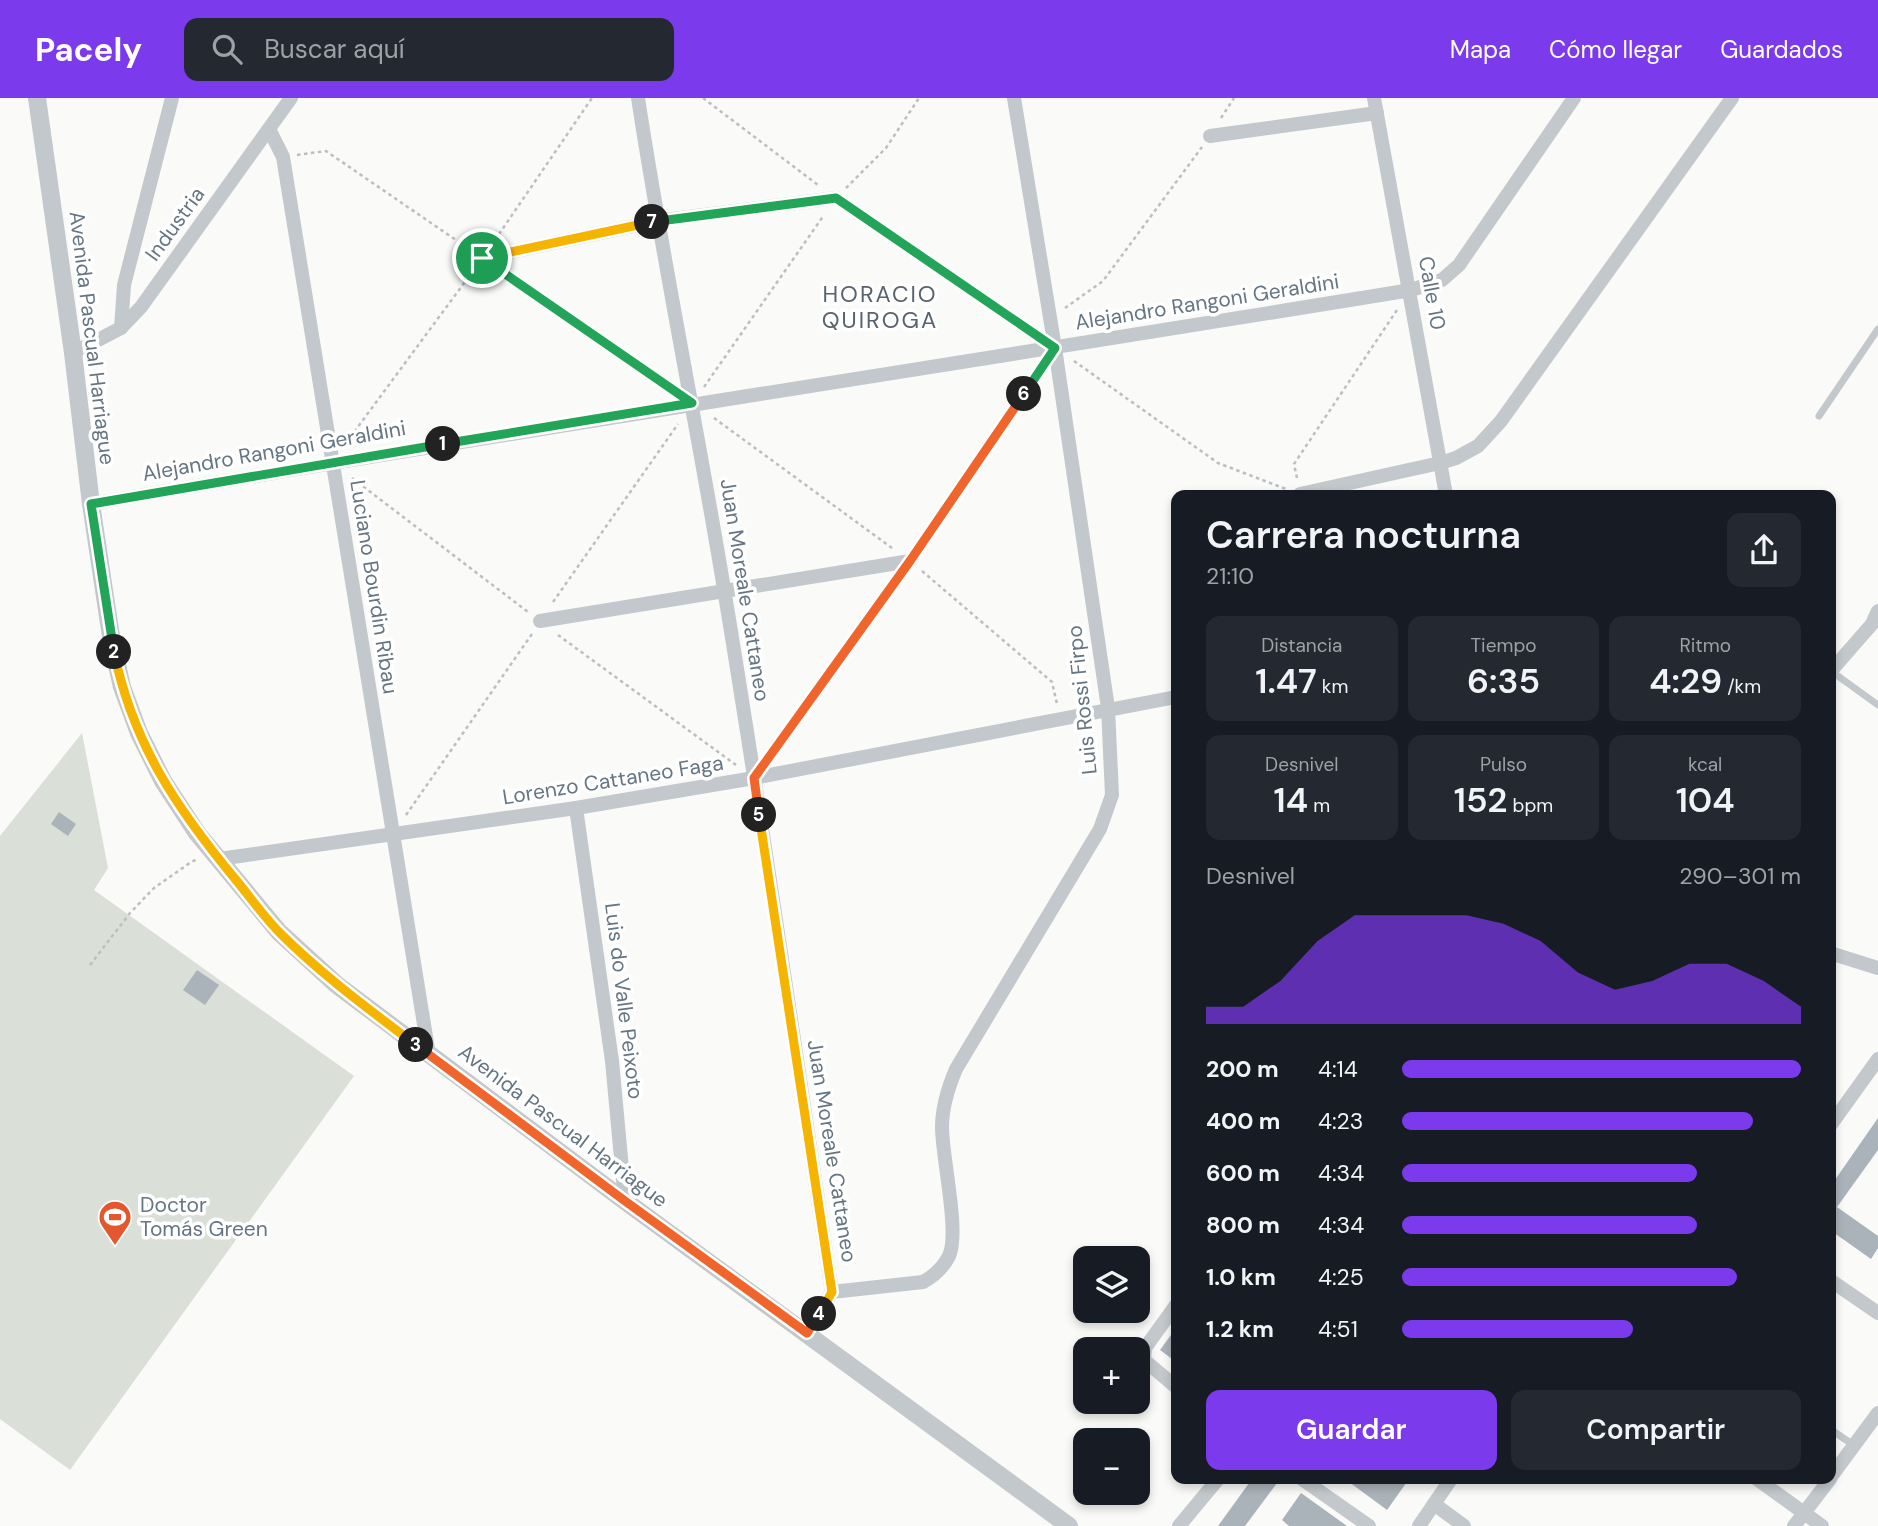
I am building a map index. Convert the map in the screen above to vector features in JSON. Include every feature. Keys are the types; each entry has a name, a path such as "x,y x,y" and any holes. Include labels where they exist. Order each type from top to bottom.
{"street":[{"name":"Avenida Pascual Harriague","path":"37,98 91,504 121,687 139,733 163,781 197,833 279,932 337,985 625,1201 1069,1526"},
{"path":"121,328 124,285 172,98"},
{"name":"Industria","path":"73,353 121,328 141,307 291,98"},
{"name":"Juan Moreale Cattaneo","path":"638,98 657,221 725,592 832,1292 807,1333"},
{"name":"Luis Rossi Firpo","path":"832,1292 923,1282 935,1275 950,1255 952,1235 942,1127 945,1098 956,1069 1100,829 1112,795 1108,708 1051,318 1014,98"},
{"name":"Calle 10","path":"1374,98 1411,289 1445,490"},
{"name":"Alejandro Rangoni Geraldini","path":"91,504 692,403 1055,348 1411,289 1442,280 1459,265 1574,98"},
{"path":"1318,490 1440,463 1478,446 1501,421 1732,98"},
{"path":"1210,136 1377,113"},
{"name":"Luciano Bourdin Ribau","path":"270,129 283,157 429,1055"},
{"path":"482,258 657,221 836,198"},
{"path":"540,621 910,561"},
{"path":"1836,665 1872,624 1878,611"},
{"name":"Lorenzo Cattaneo Faga","path":"217,857 392,835 754,778 1171,697"},
{"name":"Luis do Valle Peixoto","path":"576,807 612,1061 625,1201"},
{"path":"1836,955 1878,968"},
{"path":"1836,1118 1878,1059"},
{"path":"1836,1284 1878,1313"},
{"path":"1171,1312 1145,1348 1144,1360 1171,1383"},
{"path":"1836,1470 1878,1413"},
{"path":"1180,1526 1214,1484"},
{"path":"1309,1484 1369,1526"},
{"path":"1419,1526 1448,1484"},
{"path":"1764,1484 1822,1526"},
{"path":"1794,1526 1826,1484"},
{"path":"1434,1504 1464,1526"}],"lane":[{"path":"1819,416 1878,329"},
{"path":"1836,675 1878,705"},
{"path":"1836,1433 1855,1446"}],"path":[{"path":"482,258 592,98"},
{"path":"704,98 836,198 1218,463 1289,490"},
{"path":"392,835 836,198 886,148 919,98"},
{"path":"1051,318 1103,281 1210,136 1234,98"},
{"path":"283,157 326,151 692,403 910,561 1052,682 1060,717"},
{"path":"1299,490 1294,464 1411,289"},
{"path":"540,621 754,778 910,561 1055,348"},
{"path":"90,965 130,913 154,888 191,862 217,857"}],"shaded area":[{"name":"Doctor Tomás Green","path":"82,733 108,868 94,890 354,1076 70,1470 0,1419 0,836"}],"building":[{"path":"59,812 76,824 68,836 51,824"},
{"path":"197,970 219,985 205,1005 183,990"},
{"path":"1878,1118 1878,1150 1837,1207 1878,1236 1878,1248 1871,1259 1836,1234 1836,1178"},
{"path":"1171,1335 1171,1358 1160,1350"},
{"path":"1248,1484 1276,1484 1245,1526 1218,1526"},
{"path":"1352,1484 1405,1484 1387,1510"},
{"path":"1301,1493 1347,1526 1289,1526 1282,1520"}],"place":[{"name":"Doctor Tomás Green","path":"115,1247"}],"district":[{"name":"HORACIO QUIROGA","path":"880,307"}],"route":[{"path":"836,198 1055,348 910,561 754,778 832,1292 807,1333 429,1055 337,985 279,932 197,833 163,781 139,733 121,687 91,504 692,403 482,258 657,221 836,198"}]}
